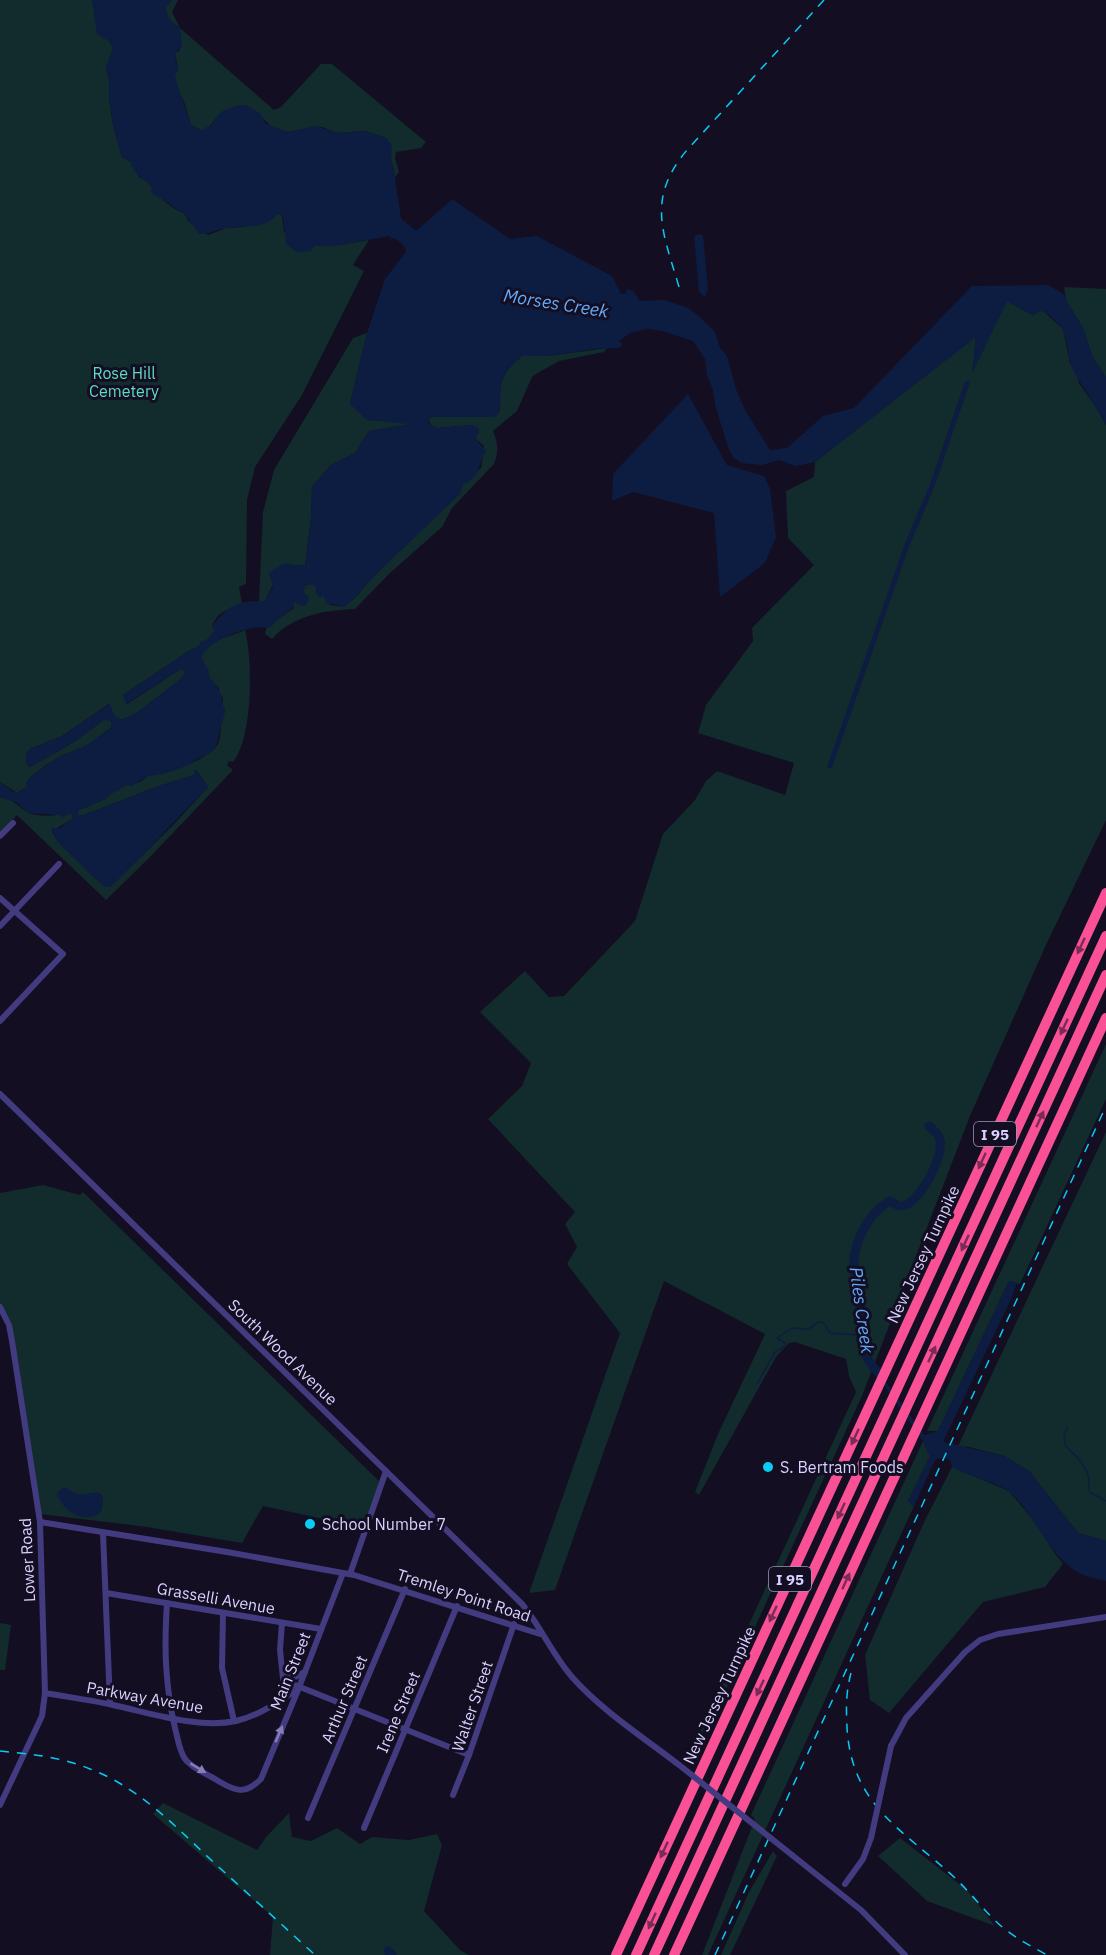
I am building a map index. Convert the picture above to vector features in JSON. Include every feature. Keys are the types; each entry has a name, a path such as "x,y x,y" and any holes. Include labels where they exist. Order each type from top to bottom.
{"highway":[{"name":"New Jersey Turnpike","path":"616,1955 1106,893"},
{"name":"New Jersey Turnpike","path":"636,1955 1106,936"},
{"name":"I 95","path":"654,1955 1106,975"},
{"path":"674,1955 1106,1018"}],"street":[{"path":"0,836 13,823"},
{"path":"0,926 59,864"},
{"path":"0,898 63,954 0,1021"},
{"name":"South Wood Avenue","path":"0,1094 522,1604 540,1634"},
{"name":"Lower Road","path":"0,1307 9,1325 12,1341 40,1522 45,1693 42,1716 0,1805"},
{"name":"Main Street","path":"173,1718 180,1750 187,1761 234,1790 253,1787 261,1779 321,1629 347,1573 386,1471"},
{"name":"Tremley Point Road","path":"40,1522 347,1573 405,1589 540,1634 560,1663 602,1705 873,1920 905,1955"},
{"path":"103,1533 110,1704"},
{"name":"Arthur Street","path":"308,1818 405,1589"},
{"name":"Grasselli Avenue","path":"106,1593 321,1629"},
{"path":"167,1603 166,1680 173,1718"},
{"name":"Irene Street","path":"364,1828 457,1606"},
{"path":"223,1613 222,1668 234,1721"},
{"path":"838,1892 863,1859 871,1839 891,1746 906,1718 965,1652 980,1640 998,1634 1106,1617"},
{"path":"282,1623 280,1650 285,1698"},
{"name":"Walter Street","path":"453,1795 514,1624"},
{"path":"282,1669 285,1674 295,1677 305,1671"},
{"path":"299,1688 469,1755"},
{"name":"Parkway Avenue","path":"45,1693 202,1722 234,1721 260,1713 299,1688"}],"green space":[{"name":"Rose Hill Cemetery","path":"0,0 92,0 113,49 106,68 113,125 122,157 131,162 139,177 149,183 163,200 185,214 188,221 208,235 226,228 242,227 277,214 282,215 284,232 314,246 333,246 369,240 353,265 364,271 302,395 255,467 247,500 246,584 239,587 242,603 218,616 212,625 215,630 208,639 123,695 127,704 182,668 185,672 181,679 138,712 122,720 114,716 109,704 62,736 30,749 26,754 26,764 30,767 74,742 105,719 112,721 111,728 86,746 45,766 26,782 27,787 17,793 0,782"},
{"path":"172,0 178,0 172,12 180,28 171,21 166,13 166,6"},
{"path":"180,28 274,110 281,107 321,64 332,64 426,142 421,148 396,152 395,158 399,172 395,177 391,162 391,146 386,138 365,131 336,133 322,127 287,132 272,127 261,117 225,110 203,131 191,125 185,104 175,83 175,74 178,69 175,53 180,50"},
{"path":"1064,287 1106,289 1106,377 1093,358 1083,328 1066,300"},
{"path":"1007,301 1033,315 1042,310 1063,329 1070,363 1078,376 1079,383 1106,425 1106,820 1046,945 970,1116 862,1396 691,1765 686,1761 856,1392 849,1376 846,1359 795,1342 789,1343 776,1357 699,1495 695,1492 718,1434 765,1334 664,1281 555,1590 529,1593 620,1333 567,1264 577,1247 565,1224 575,1212 488,1119 522,1086 531,1063 480,1012 525,971 549,997 564,996 635,921 663,834 695,800 706,781 717,771 785,795 794,763 698,733 706,705 753,641 752,628 814,565 788,538 786,491 814,477 815,462 976,336 973,370"},
{"path":"367,333 350,404 413,424 369,431 355,453 331,465 312,487 305,566 283,564 265,601 259,601 263,512 274,470 353,338"},
{"path":"607,348 604,352 559,361 532,377 517,411 493,431 497,447 494,464 452,508 442,527 390,573 355,609 310,616 289,625 272,639 265,634 267,627 269,628 294,608 292,605 305,586 310,584 316,586 316,592 324,596 330,605 344,607 459,494 463,484 481,468 484,446 475,438 479,430 472,425 438,428 432,426 428,420 432,417 493,417 500,410 503,379 522,356 548,356"},
{"path":"245,630 248,643 250,698 240,751 233,762 229,761 227,765 233,770 106,900 17,815 0,833 0,797 10,800 35,815 50,816 71,813 74,818 52,831 58,842 96,879 110,887 208,787 196,770 194,775 84,815 78,815 77,811 107,798 109,794 126,785 140,782 148,776 172,771 202,758 213,750 220,737 223,698 219,688 211,681 201,657 214,642"},
{"path":"1106,1044 1106,1099 1020,1284 1009,1281 938,1431 927,1431"},
{"path":"1106,1132 1106,1541 1078,1533 1029,1471 1004,1456 958,1446"},
{"path":"43,1185 80,1195 83,1192 381,1483 366,1528 263,1506 242,1543 147,1527 40,1514 8,1322 0,1313 0,1193"},
{"path":"923,1441 930,1456 908,1501 914,1506 708,1955 702,1955 755,1819 751,1815"},
{"path":"952,1467 1009,1491 1035,1522 1063,1564 1045,1587 983,1602 889,1713 870,1700 865,1655 925,1520"},
{"path":"0,1623 11,1625 5,1670 0,1670"},
{"path":"163,1803 257,1850 289,1813 292,1837 311,1841 337,1828 360,1844 372,1837 409,1840 437,1834 442,1845 424,1911 460,1950 469,1955 270,1955 273,1917 153,1814"},
{"path":"900,1838 967,1890 995,1926 927,1901 878,1856"},
{"path":"773,1851 777,1856 730,1955 721,1955 749,1892"}],"water":[{"name":"Morses Creek","path":"92,0 172,0 166,6 166,13 171,21 180,28 182,46 175,53 176,63 179,66 175,77 191,125 203,131 206,127 210,127 216,117 224,111 245,105 260,113 265,123 287,132 316,126 336,133 365,131 386,138 392,146 391,162 401,218 416,231 452,199 510,239 537,236 612,276 621,294 625,294 627,289 633,291 640,301 664,300 688,308 715,332 719,346 727,356 736,389 745,410 770,450 787,448 823,416 854,408 972,286 1048,285 1065,295 1083,328 1093,358 1106,377 1106,425 1072,369 1066,339 1060,326 1042,310 1033,315 1007,301 972,373 976,337 815,462 796,466 779,460 762,465 741,463 734,458 729,450 715,405 705,359 693,341 663,331 647,329 630,333 619,341 623,344 619,348 594,349 548,356 522,356 504,376 499,414 493,417 432,417 428,420 429,424 438,428 472,425 477,427 479,432 475,438 486,451 476,475 463,484 460,494 379,571 359,594 344,607 326,603 324,596 318,597 315,586 310,584 305,586 303,592 309,597 306,606 295,602 294,607 269,628 252,628 231,634 205,650 201,657 209,671 208,675 220,692 222,705 225,708 213,750 194,760 192,764 163,774 148,776 132,786 126,785 107,798 77,811 78,815 84,815 194,775 196,770 208,787 118,880 110,887 104,887 58,842 51,828 60,828 73,818 71,813 62,817 28,813 16,802 0,797 0,782 13,792 20,792 27,787 26,782 39,770 90,743 111,728 112,722 105,719 74,742 30,767 26,764 26,754 30,749 62,736 110,704 114,715 122,720 138,712 181,679 185,672 182,668 126,704 123,695 200,646 200,642 208,639 215,630 212,626 229,609 241,603 265,601 273,587 269,573 283,564 305,566 312,487 331,465 355,453 369,431 409,424 367,420 350,404 367,333 385,279 406,252 405,247 395,238 391,239 390,236 333,246 315,246 310,251 297,252 286,244 283,216 277,214 261,225 227,228 199,234 185,214 154,195 151,191 152,186 136,173 131,162 122,157 113,125 106,68 113,49 109,41 97,34"},
{"path":"703,235 708,289 705,297 699,292 694,236"},
{"path":"688,394 727,465 764,476 770,489 776,537 765,563 720,597 714,513 633,492 612,501 613,474"},
{"path":"1009,1281 1017,1283 1011,1299 943,1442 1004,1456 1029,1471 1078,1533 1106,1541 1106,1581 1084,1575 1062,1560 1029,1514 1006,1489 952,1467 950,1460 942,1457 935,1460 914,1506 908,1501 930,1456 923,1441 874,1371 875,1363 878,1371 924,1435 938,1431"},
{"path":"64,1487 78,1494 97,1492 101,1494 103,1503 101,1512 95,1516 81,1517 68,1510 57,1493"}],"waterway":[{"path":"830,766 907,545 932,486 967,383"},
{"name":"Piles Creek","path":"881,1376 869,1361 865,1349 862,1310 854,1274 854,1259 863,1230 875,1213 890,1201 900,1206 909,1203 929,1178 940,1148 940,1140 929,1126"},
{"path":"757,1384 775,1352 785,1346 785,1343 777,1338 792,1328 809,1329 821,1322 830,1333 857,1335 865,1347"},
{"path":"1067,1427 1064,1437 1065,1445 1085,1468 1090,1492 1106,1501"},
{"path":"388,1951 392,1955"}],"railway":[{"path":"679,287 668,249 662,216 662,200 666,184 674,168 687,150 824,0"},
{"path":"715,1955 1106,1106"},
{"path":"851,1673 848,1686 847,1727 851,1754 858,1777 869,1796 883,1814 954,1877 1001,1926 1047,1955"},
{"path":"0,1751 68,1762 90,1769 124,1786 168,1820 315,1955"}],"place":[{"name":"S. Bertram Foods","path":"768,1467"},
{"name":"School Number 7","path":"310,1524"}]}
